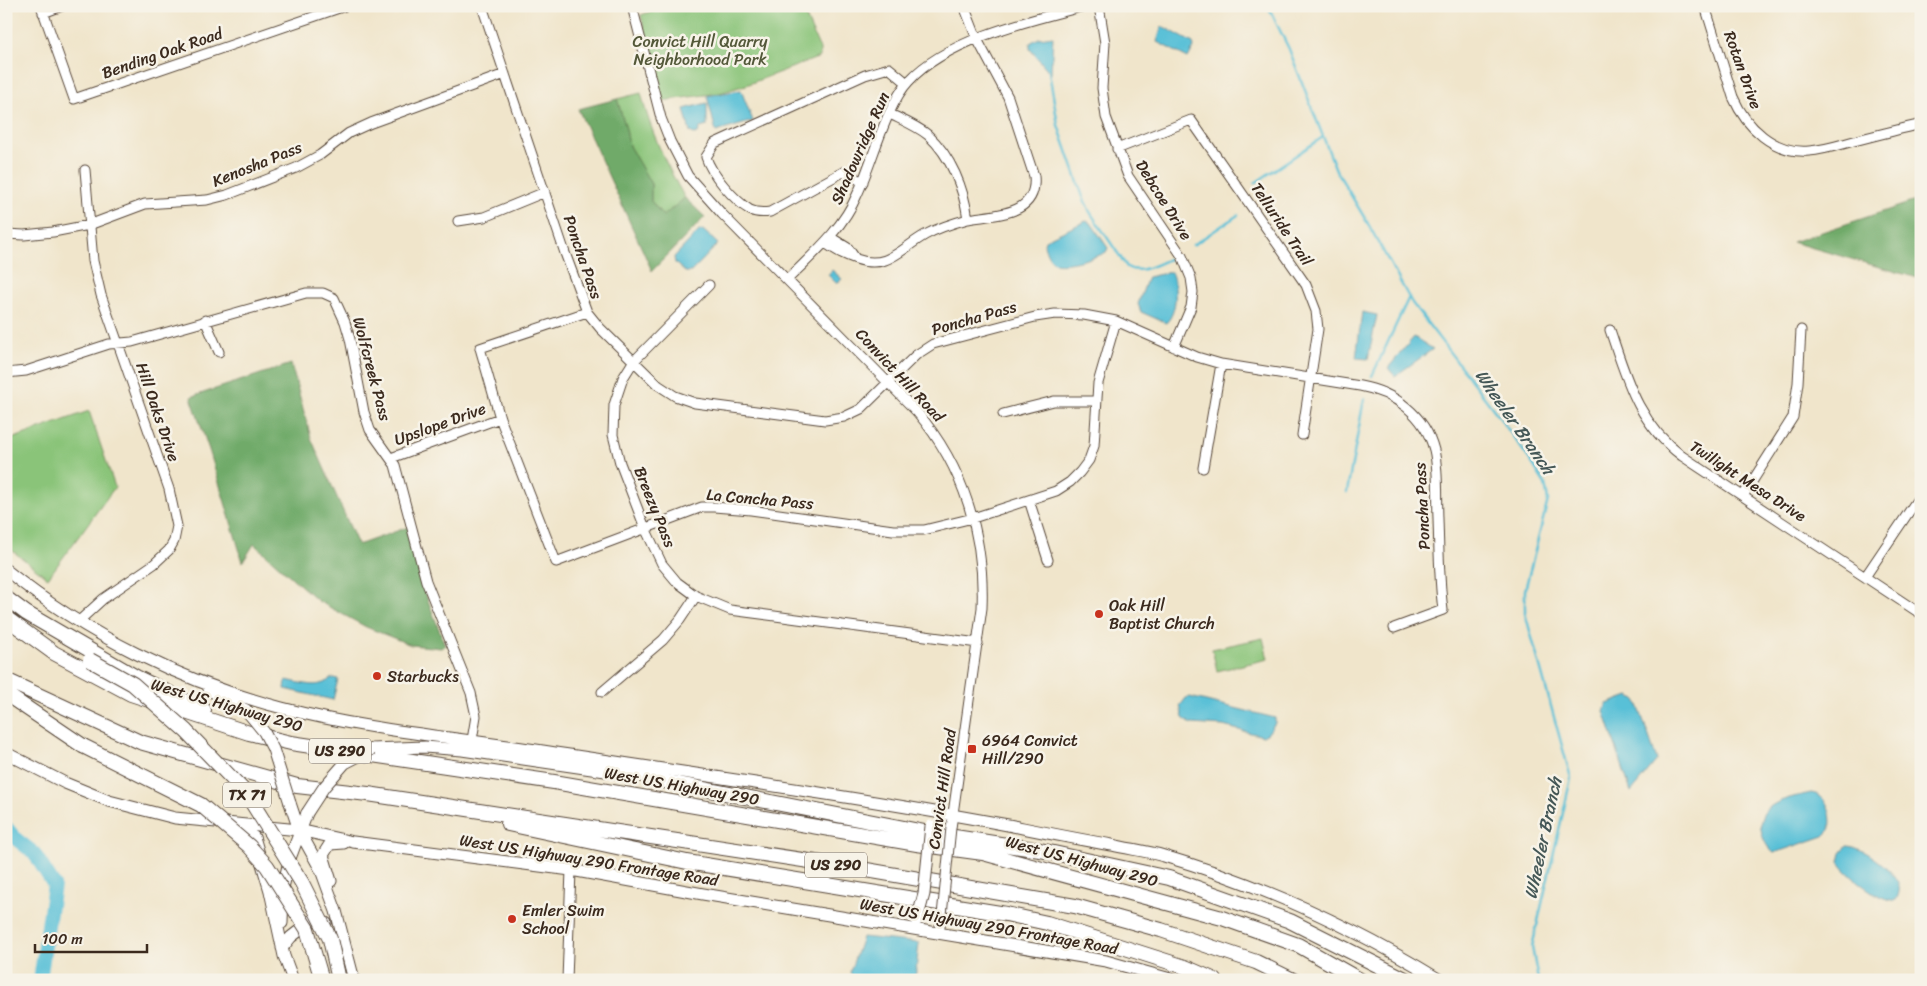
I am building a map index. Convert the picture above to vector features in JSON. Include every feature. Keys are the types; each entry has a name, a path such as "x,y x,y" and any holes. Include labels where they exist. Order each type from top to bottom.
{"highway":[{"path":"6,598 26,614 136,677 250,733"},
{"name":"West US Highway 290","path":"6,617 54,653 131,694 250,733 292,743 554,782 983,853 1213,915 1298,945 1360,980"},
{"name":"TX 71","path":"6,617 133,684 186,731 246,793 302,883 330,940 339,980"},
{"name":"US 290","path":"6,680 140,742 297,786 368,794 846,866 1075,906 1161,930 1256,962 1293,980"},
{"name":"TX 71","path":"6,694 83,746 202,805 249,846 267,866 307,929 322,980"},
{"path":"652,779 1040,850 1169,878 1290,921 1407,980"},
{"name":"US 290","path":"368,794 687,862 1006,914 1047,923 1185,967 1215,980"},
{"path":"827,828 933,830"}],"main road":[{"name":"West US Highway 290","path":"6,570 36,594 79,621 185,677 281,708 356,724 472,740 952,815 1162,855 1288,899 1414,964 1440,980"},
{"path":"185,677 246,710 264,732 273,749 299,830 321,870 336,911 354,980"},
{"path":"282,944 283,888 299,830 307,813 324,787 345,763 372,748 425,747 462,750 652,779 759,785"},
{"name":"West US Highway 290 Frontage Road","path":"10,754 65,783 109,801 175,818 299,830 353,842 571,870 1106,961 1174,980"},
{"path":"277,829 286,822 290,803"},
{"path":"901,927 917,920 924,894 933,830 924,815 915,809"},
{"path":"307,813 309,824 322,836"},
{"path":"175,818 241,830 254,837 293,980"},
{"path":"336,911 330,872 324,855 330,844 353,842"},
{"path":"282,944 313,920 325,922 345,946"}],"street":[{"path":"42,10 62,6"},
{"name":"Bending Oak Road","path":"42,10 74,99 345,6"},
{"name":"Poncha Pass","path":"482,6 565,253 587,312 633,362 658,385 675,396 695,403 826,420 844,417 861,409 922,351 942,340 1035,317 1055,314 1084,314 1116,321 1197,357 1221,364 1369,387 1384,393 1406,406 1424,428 1434,450 1436,464 1443,610 1394,628"},
{"name":"Convict Hill Road","path":"632,6 662,118 678,159 688,176 704,195 923,418 939,441 961,485 973,518 983,579 982,608 952,815 939,934"},
{"path":"827,240 838,251 855,258 869,263 882,262 937,229 968,219 1013,211 1028,202 1035,186 1034,176 1008,97 977,39 964,6"},
{"name":"Shadowridge Run","path":"787,280 827,240 847,215 863,182 890,114 907,82 932,60 977,39 1038,18 1085,6"},
{"name":"Debcoe Drive","path":"1099,6 1105,43 1102,88 1106,118 1117,149 1134,186 1182,256 1189,271 1192,285 1191,307 1174,346"},
{"name":"Rotan Drive","path":"1705,6 1733,97 1745,120 1764,138 1784,148 1807,151 1819,150 1921,124"},
{"path":"863,182 842,172 770,212 757,212 751,211 727,189 711,168 706,157 715,143 866,75 889,68 907,82"},
{"name":"Kenosha Pass","path":"6,234 24,235 53,232 89,225 145,204 207,200 227,195 296,168 320,155 349,133 371,123 505,74"},
{"path":"890,114 921,131 939,146 960,184 968,219"},
{"name":"Telluride Trail","path":"1117,149 1191,120 1310,294 1316,311 1318,329 1302,435"},
{"name":"Hill Oaks Drive","path":"79,621 103,599 154,564 169,550 176,535 176,517 170,490 101,294 92,261 85,170"},
{"path":"458,221 484,217 545,192"},
{"name":"Breezy Pass","path":"709,285 633,362 623,378 614,405 613,435 620,464 645,528 662,564 677,582 696,596 730,610 755,615 978,643"},
{"name":"Wolfcreek Pass","path":"6,373 26,371 109,344 132,342 306,292 323,292 334,298 350,339 364,412 370,430 391,458 408,510 426,581 474,705 476,725 472,740"},
{"name":"La Concha Pass","path":"587,312 480,348 500,418 556,562 702,507 910,530 936,528 973,518 1062,488 1075,478 1085,466 1096,440 1096,401 1099,376 1116,321"},
{"path":"205,320 219,352"},
{"name":"Twilight Mesa Drive","path":"1610,330 1635,400 1650,425 1675,451 1921,614"},
{"path":"1743,496 1793,417 1798,383 1801,330"},
{"path":"1203,468 1221,364"},
{"path":"1003,414 1054,401 1096,401"},
{"name":"Upslope Drive","path":"391,458 500,418"},
{"path":"1865,577 1921,494"},
{"path":"1029,500 1048,560"},
{"path":"602,692 663,640 680,620 696,596"},
{"path":"567,980 571,870"}],"green space":[{"name":"Convict Hill Quarry Neighborhood Park","path":"667,6 801,6 820,49 820,57 720,93 661,101 641,15"},
{"path":"641,93 659,147 685,198 663,216 651,201 651,184 629,146 617,99"},
{"path":"617,99 629,146 651,184 651,201 663,216 685,198 705,217 652,271 578,109"},
{"path":"1921,199 1921,279 1792,242"},
{"path":"291,364 311,438 358,545 408,527 423,587 445,645 441,648 411,645 366,627 318,601 254,544 243,562 191,397"},
{"path":"89,411 115,487 48,578 6,546 6,441"},
{"path":"1263,638 1268,659 1217,671 1212,649"}],"water":[{"path":"1164,27 1193,43 1194,47 1188,58 1157,42 1161,28"},
{"path":"1053,36 1051,74 1030,49 1030,43 1039,38"},
{"path":"741,90 753,121 716,132 707,96"},
{"path":"707,103 707,126 700,128 698,133 690,132 684,109"},
{"path":"1086,221 1091,223 1108,248 1106,252 1073,262 1060,264 1053,261 1046,251 1045,240"},
{"path":"703,230 718,244 691,272 685,272 675,263 674,257 699,231"},
{"path":"832,270 842,279 837,284 828,275"},
{"path":"1171,272 1175,298 1173,312 1166,323 1141,312 1138,304 1148,277"},
{"path":"1362,312 1377,315 1368,359 1356,358"},
{"path":"1414,337 1433,349 1395,376 1388,368"},
{"path":"331,678 338,679 333,700 285,689 286,680 316,685 326,682"},
{"path":"1629,696 1636,699 1657,760 1631,792 1604,711 1607,704"},
{"path":"1190,697 1275,718 1275,723 1268,733 1263,736 1223,726 1191,724 1183,718 1180,706 1186,698"},
{"path":"1811,793 1822,798 1828,807 1831,818 1830,830 1824,836 1774,853 1766,845 1762,834 1761,824 1763,815 1768,809 1783,800"},
{"path":"1847,846 1868,854 1889,870 1899,886 1896,900 1882,897 1864,887 1843,867 1839,862 1841,853"},
{"path":"862,937 919,943 915,980 854,980 850,972"}],"waterway":[{"name":"Wheeler Branch","path":"1268,6 1289,49 1336,170 1412,303 1497,414 1545,484 1548,500 1525,590 1525,613 1571,778 1532,947 1538,980"},
{"path":"1049,72 1058,125 1090,212 1127,267 1137,270 1154,266 1169,259"},
{"path":"1255,183 1323,137"},
{"path":"1193,245 1238,215"},
{"path":"1372,376 1409,297"},
{"path":"1347,492 1364,399"},
{"path":"6,827 16,839 34,853 54,885 40,980"}],"place":[{"name":"Oak Hill Baptist Church","path":"1099,614"},
{"name":"Starbucks","path":"377,676"},
{"name":"6964 Convict Hill/290","path":"972,749"},
{"name":"Emler Swim School","path":"512,919"}]}
